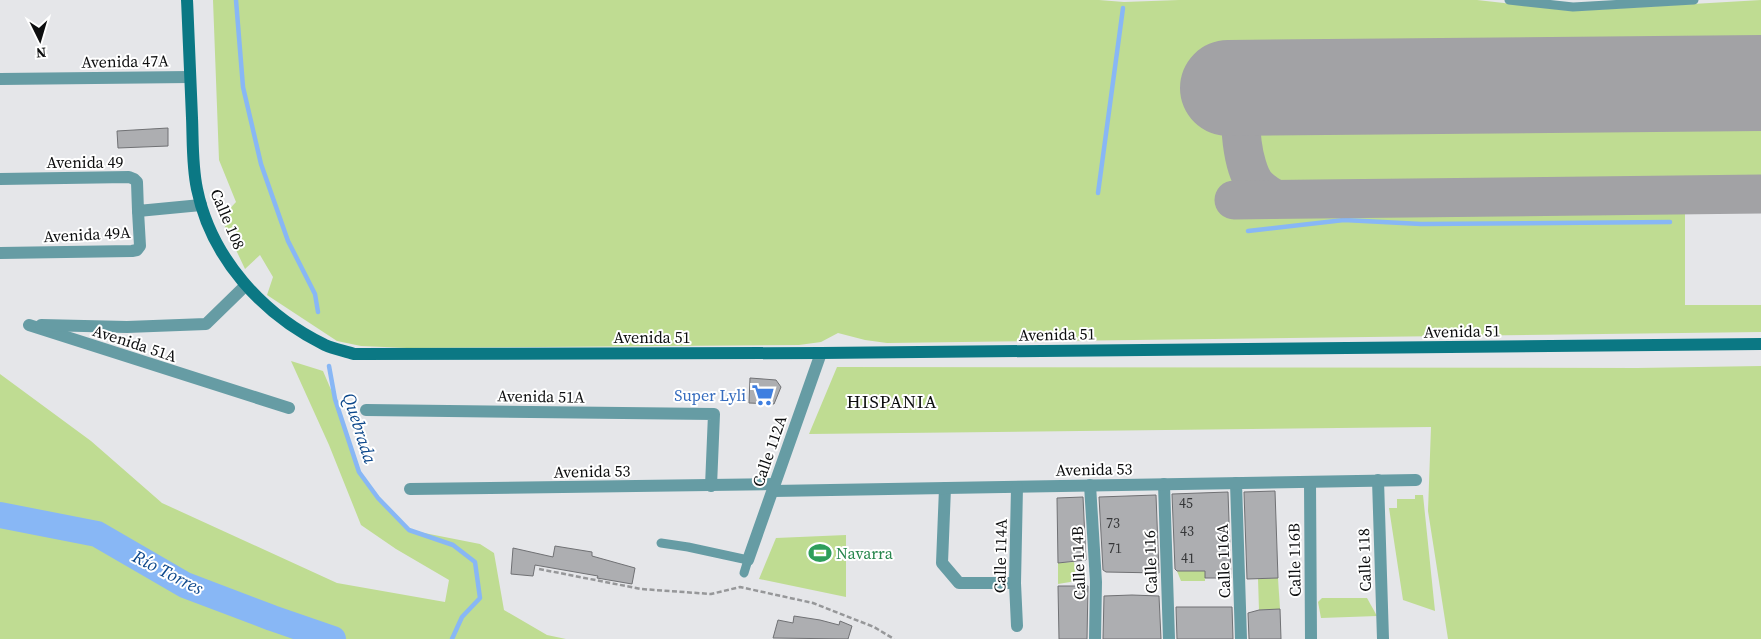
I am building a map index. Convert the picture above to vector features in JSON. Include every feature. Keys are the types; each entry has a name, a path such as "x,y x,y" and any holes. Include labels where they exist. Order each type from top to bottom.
{"main road":[{"name":"Calle 108","path":"187,0 194,171 201,205 219,248 245,286 274,312 303,334 327,346 354,354"},
{"name":"Avenida 51","path":"354,354 820,353 1761,344"}],"street":[{"name":"Avenida 47A","path":"0,79 190,77"},
{"name":"Avenida 49","path":"0,179 129,177 136,182 138,211"},
{"path":"138,211 201,205"},
{"name":"Avenida 49A","path":"0,253 132,252 140,246 138,211"},
{"path":"108,352 104,344 105,335 111,327 206,324 245,286"},
{"name":"Avenida 51A","path":"111,327 29,325 108,352 289,408"},
{"name":"Calle 112A","path":"748,560 820,353"},
{"name":"Avenida 51A","path":"366,410 714,414 711,486"},
{"name":"Calle 118","path":"1378,480 1383,639"},
{"name":"Avenida 53","path":"410,489 711,486 945,488 1416,480"},
{"name":"Calle 116B","path":"1310,482 1311,639"},
{"name":"Calle 116A","path":"1236,483 1242,639"},
{"name":"Calle 116","path":"1164,484 1169,639"},
{"name":"Calle 114B","path":"1090,485 1096,582 1096,639"},
{"name":"Calle 114A","path":"1016,626 1017,487"},
{"path":"945,488 942,563 959,583 1015,583"}],"lane":[{"path":"1509,0 1573,7 1694,0"},
{"path":"661,543 748,560 744,573"}],"path":[{"path":"539,569 641,589 711,594 740,587 813,603 874,627 894,639"}],"green space":[{"path":"213,0 1099,0 1124,2 1179,0 1477,0 1573,11 1761,0 1761,51 1220,55 1221,105 1244,187 1228,185 1228,210 1685,207 1685,305 1761,305 1761,332 887,343 838,333 821,342 799,345 407,348 361,346 337,341 267,295 273,277 260,255 245,269 221,218 236,202 219,160"},
{"path":"1761,112 1761,182 1287,185 1273,178 1262,168 1252,123 1255,116"},
{"path":"291,361 323,371 335,399 359,472 378,498 409,530 480,544 494,553 504,610 547,635 566,639 0,639 0,374 91,441 162,503 337,583 445,602 449,580 396,549 361,525 329,445"},
{"path":"1761,366 1761,639 1448,639 1428,511 1431,427 809,434 837,367 1637,368"},
{"path":"1415,495 1423,495 1435,611 1403,600 1389,508 1397,508 1397,499 1415,499"},
{"path":"846,535 846,597 759,579 776,538"},
{"path":"1074,562 1076,581 1058,584 1058,563"},
{"path":"1205,564 1205,581 1181,581 1177,571"},
{"path":"1278,578 1280,609 1259,610 1258,579"},
{"path":"1322,598 1367,598 1377,616 1321,618 1318,602"}],"building":[{"path":"168,128 168,146 118,148 117,131"},
{"name":"Super Lyli","path":"750,378 776,380 781,387 774,404 749,403"},
{"path":"1275,491 1278,578 1247,579 1244,492"},
{"path":"1228,492 1231,578 1205,578 1205,571 1177,571 1175,569 1172,494"},
{"path":"1156,495 1159,573 1106,572 1103,570 1099,497"},
{"path":"1083,497 1086,560 1058,563 1057,498"},
{"path":"555,546 592,552 592,556 635,568 632,584 535,565 533,576 511,574 513,548 553,557"},
{"path":"1058,586 1088,586 1087,639 1059,639"},
{"path":"1104,596 1159,596 1161,639 1103,639"},
{"path":"1176,607 1232,607 1233,639 1177,639"},
{"path":"1280,609 1281,639 1249,639 1248,613 1259,610"},
{"path":"794,616 839,625 840,621 852,626 848,639 773,638 778,620 793,623"}],"waterway":[{"name":"Quebrada","path":"236,0 243,87 261,164 288,241 315,294 318,312"},
{"path":"1098,193 1123,8"},
{"path":"1248,231 1344,220 1421,224 1670,222"},
{"name":"Quebrada","path":"329,366 335,399 359,472 378,498 409,530 453,545 475,562 480,598 462,617 452,639"},
{"name":"Río Torres","path":"0,515 97,534 185,585 333,639"}],"taxiway":[{"path":"1275,199 1263,192 1250,175 1244,155 1241,132 1243,112 1247,105 1257,96 1276,87"},
{"path":"1234,200 1761,194"}],"runway":[{"path":"1228,88 1761,83"}],"place":[{"name":"Super Lyli","path":"763,395"},
{"name":"Navarra","path":"820,553"}],"district":[{"name":"HISPANIA","path":"892,401"}]}
